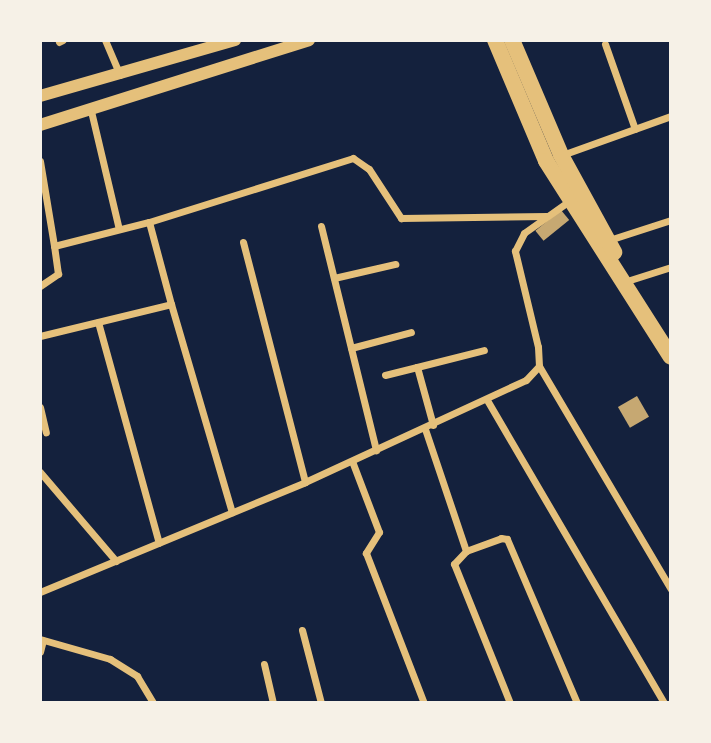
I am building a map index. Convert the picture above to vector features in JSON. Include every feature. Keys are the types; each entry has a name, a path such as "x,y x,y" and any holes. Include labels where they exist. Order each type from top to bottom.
{"main road":[{"path":"495,40 546,161 608,240 630,280 671,338"},
{"path":"512,40 576,196 671,357"}],"street":[{"path":"105,40 120,75"},
{"path":"40,96 235,40"},
{"path":"40,125 309,40"},
{"path":"605,44 635,129"},
{"path":"91,111 119,229"},
{"path":"561,155 671,116"},
{"path":"54,246 149,222 353,158 369,169 401,218 548,216"},
{"path":"40,161 58,274 40,286"},
{"path":"576,196 524,233 515,251 539,366 671,589"},
{"path":"608,240 671,220"},
{"path":"149,222 232,512"},
{"path":"321,226 376,450"},
{"path":"243,242 305,482"},
{"path":"334,278 395,264"},
{"path":"630,280 671,267"},
{"path":"40,335 171,304"},
{"path":"98,322 159,543"},
{"path":"351,348 411,332"},
{"path":"385,375 484,350"},
{"path":"40,592 305,482 429,427 526,380 539,366"},
{"path":"417,367 429,427 466,551"},
{"path":"487,400 664,703"},
{"path":"40,407 46,432"},
{"path":"352,461 379,532 366,553 424,703"},
{"path":"40,472 116,561"},
{"path":"510,703 454,560 466,551 507,539 577,703"},
{"path":"302,630 321,703"},
{"path":"40,652 42,639 110,659 137,676 153,703"},
{"path":"264,664 273,703"}],"building":[{"path":"561,210 569,220 544,241 535,231"},
{"path":"637,396 649,417 630,428 618,407"}]}
